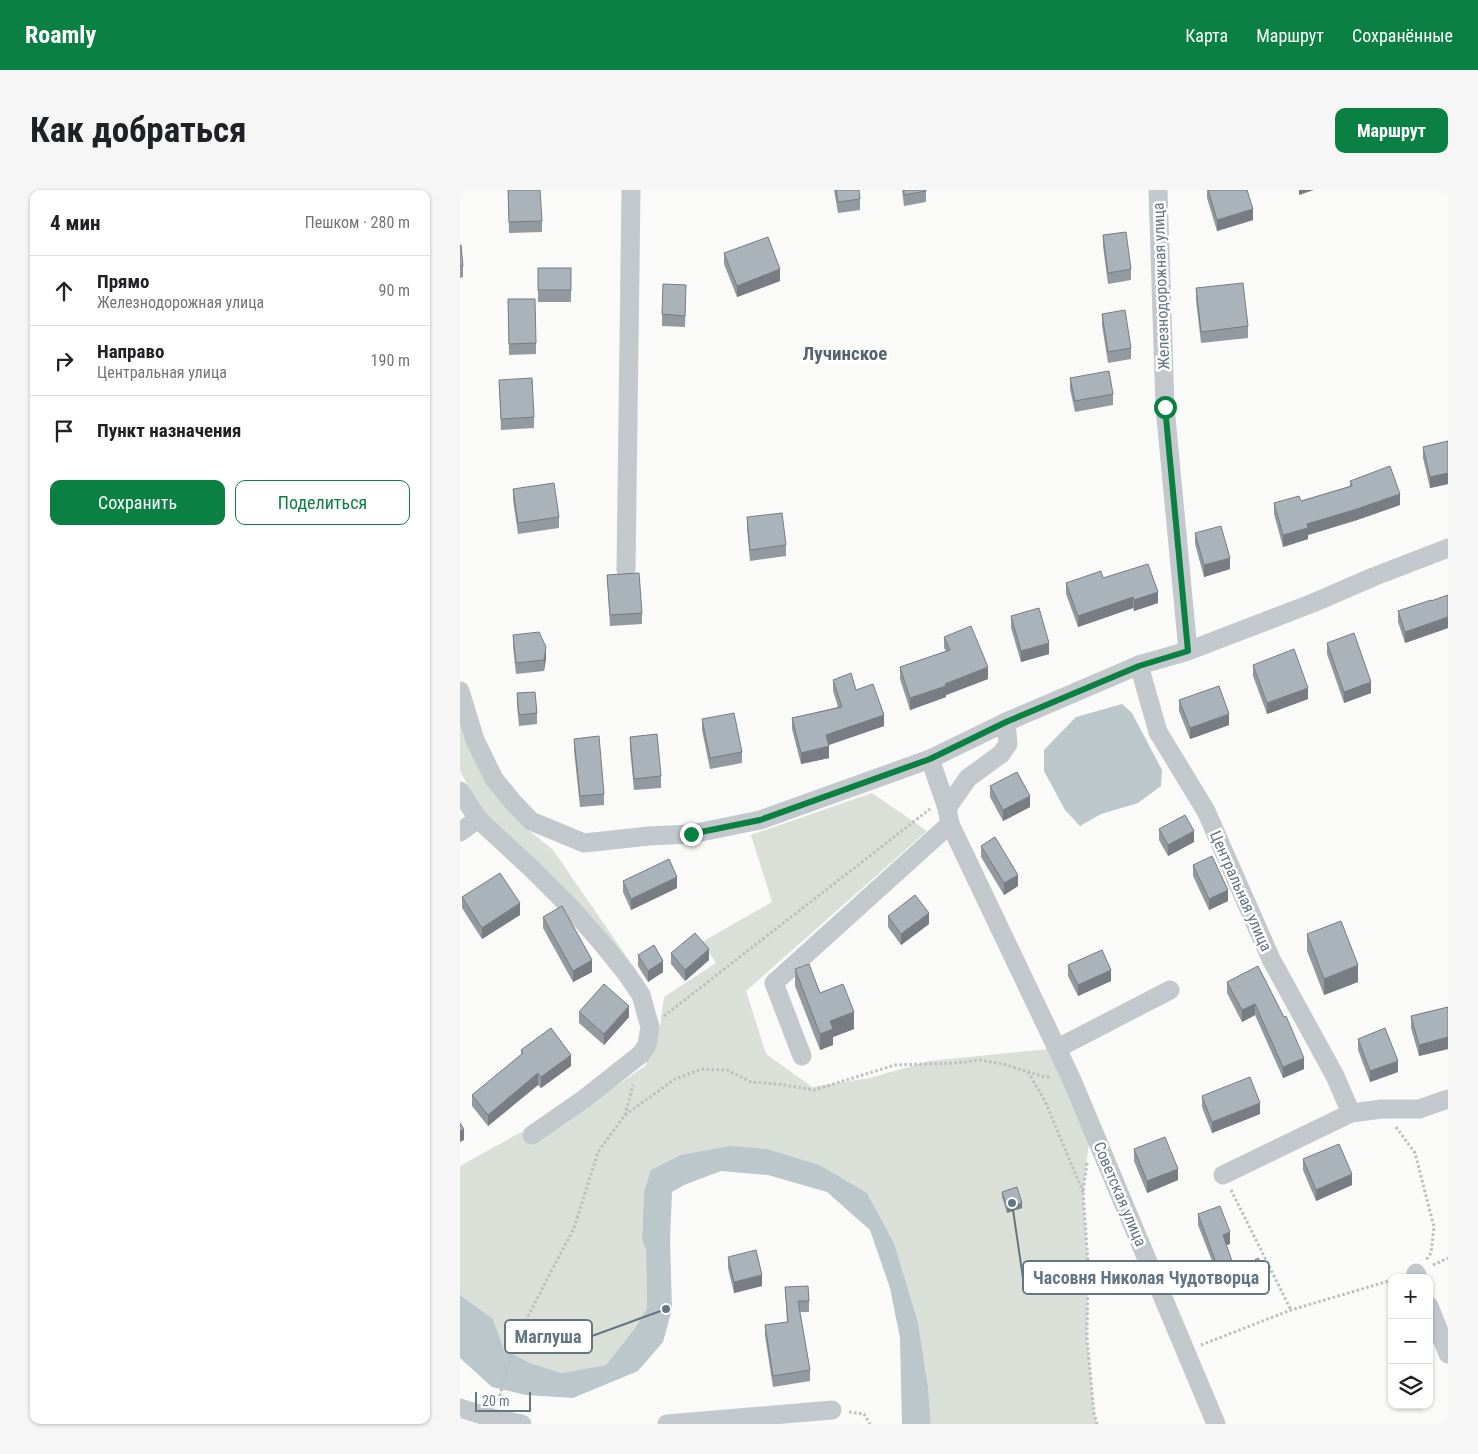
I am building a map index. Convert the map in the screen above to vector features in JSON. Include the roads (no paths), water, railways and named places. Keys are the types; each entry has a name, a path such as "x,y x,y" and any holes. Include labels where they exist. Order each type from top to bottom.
{"street":[{"path":"626,570 631,190"},
{"name":"Железнодорожная улица","path":"1158,190 1165,407 1188,651"},
{"path":"460,690 475,740 494,779 531,821 584,843 649,836 691,834 760,820 930,759 1006,722 1139,666 1188,651 1448,548"},
{"name":"Центральная улица","path":"1139,666 1158,732 1206,811 1271,959 1335,1076 1351,1113"},
{"path":"802,1056 774,984 946,810 968,778 1002,754 1008,744 1006,722"},
{"path":"930,759 946,810 1058,1048 1170,990"},
{"path":"460,791 478,818 571,908 626,972 641,995 650,1027 647,1045 642,1054 584,1099 532,1135"},
{"path":"460,832 478,818"},
{"name":"Советская улица","path":"1058,1048 1216,1424"},
{"path":"1223,1175 1351,1113 1382,1109 1419,1109 1448,1099"},
{"path":"1433,1316 1448,1354"},
{"path":"460,1408 492,1418 522,1424"},
{"path":"667,1424 832,1410"}],"place":[{"name":"Часовня Николая Чудотворца","path":"1012,1203"},
{"name":"Маглуша","path":"666,1309"}],"district":[{"name":"Лучинское","path":"845,353"}]}
